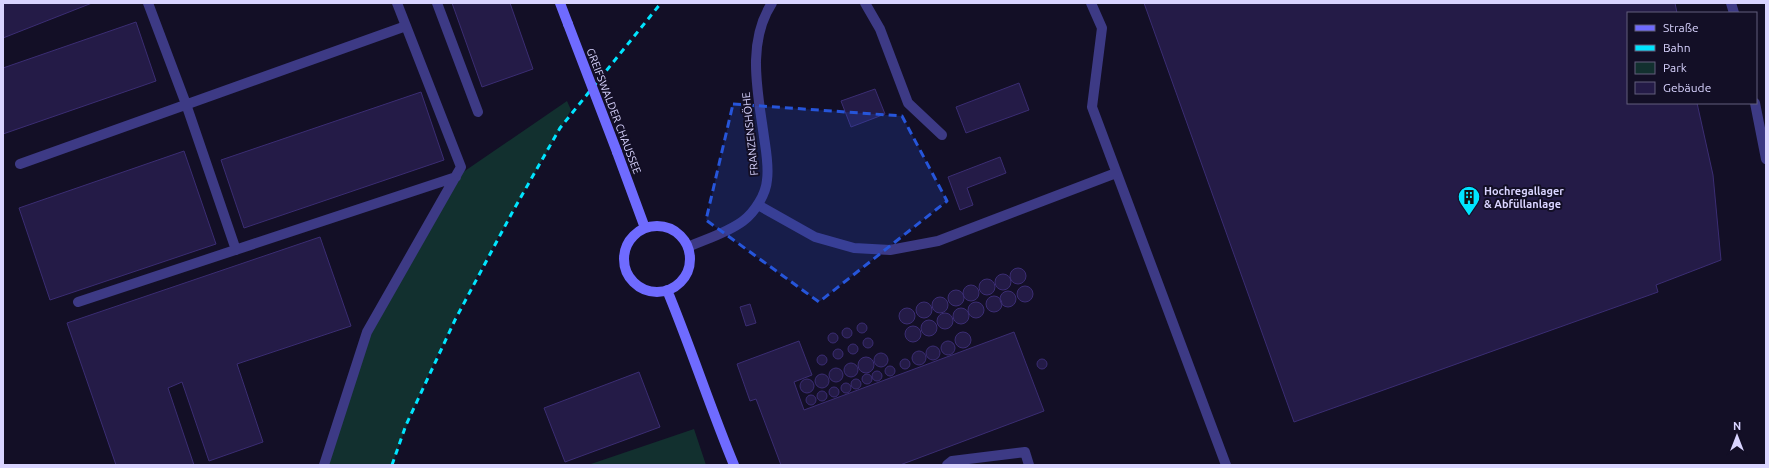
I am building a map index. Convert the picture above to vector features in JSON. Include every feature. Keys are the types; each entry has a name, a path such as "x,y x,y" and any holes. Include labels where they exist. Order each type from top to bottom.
{"main road":[{"name":"GREIFSWALDER CHAUSSEE","path":"560,3 645,228"},
{"path":"655,226 665,227 675,231 683,238 688,247 690,257 687,273 677,285 667,290 656,292 645,290 636,284 628,275 625,265 625,254 628,243 635,234 645,228 655,226"},
{"path":"667,290 683,329 713,414 734,465"}],"street":[{"path":"148,3 186,104 236,250"},
{"path":"324,465 367,332 461,167 397,3"},
{"path":"437,3 478,112"},
{"name":"FRANZENSHÖHE","path":"688,247 721,234 744,221 758,205 767,179 766,153 756,74 758,38 766,12 772,3"},
{"path":"864,3 880,29 908,103 942,135"},
{"path":"1092,3 1102,28 1092,107 1226,465"},
{"path":"20,164 406,26"},
{"path":"1755,104 1766,159"},
{"path":"758,205 815,237 854,248 890,250 938,241 1116,173"},
{"path":"78,302 456,177"},
{"path":"948,465 952,461 1025,452 1029,465"}],"highlighted area":[{"path":"733,104 902,116 947,201 819,302 706,220"}],"green space":[{"path":"567,101 571,110 473,283 429,373 392,465 324,465 367,332 456,177"},
{"path":"694,429 706,465 588,465"}],"building":[{"path":"3,3 92,3 3,38"},
{"path":"452,3 510,3 533,69 482,87"},
{"name":"Hochregallager & Abfüllanlage","path":"1144,3 1675,3 1677,12 1627,12 1627,104 1697,104 1713,175 1721,260 1656,285 1658,292 1294,422"},
{"path":"136,22 156,81 3,134 3,68"},
{"path":"1019,83 1029,110 966,133 956,107"},
{"path":"875,89 885,114 851,127 841,101"},
{"path":"421,92 444,160 244,228 221,160"},
{"path":"184,151 216,244 50,300 19,208"},
{"path":"1000,157 1006,173 967,188 973,205 960,210 948,177"},
{"path":"320,237 351,326 237,364 263,442 209,461 182,382 168,388 194,465 116,465 67,323"},
{"path":"1018,268 1025,273 1026,276 1021,283 1018,284 1011,279 1010,276 1015,269"},
{"path":"1003,274 1010,279 1011,282 1006,289 1003,290 996,285 995,282 1000,275"},
{"path":"987,279 994,284 995,287 990,294 987,295 980,290 979,287 984,280"},
{"path":"971,285 978,290 979,293 974,300 971,301 964,296 963,293 968,286"},
{"path":"1025,286 1032,291 1033,294 1028,301 1025,302 1018,297 1017,294 1022,287"},
{"path":"956,290 963,295 964,298 959,305 956,306 949,301 948,298 953,291"},
{"path":"1008,291 1015,296 1016,299 1011,306 1008,307 1001,302 1000,299 1005,292"},
{"path":"994,296 1001,301 1002,304 997,311 994,312 987,307 986,304 991,297"},
{"path":"940,297 947,302 948,305 943,312 940,313 933,308 932,305 937,298"},
{"path":"924,302 931,307 932,310 927,317 924,318 917,313 916,310 921,303"},
{"path":"976,302 983,307 984,310 979,317 976,318 969,313 968,310 973,303"},
{"path":"750,304 756,323 746,326 740,307"},
{"path":"907,308 914,313 915,316 910,323 907,324 900,319 899,316 904,309"},
{"path":"961,308 968,313 969,316 964,323 961,324 954,319 953,316 958,309"},
{"path":"945,313 952,318 953,321 948,328 945,329 938,324 937,321 942,314"},
{"path":"929,320 936,325 937,328 932,335 929,336 922,331 921,328 926,321"},
{"path":"860,323 864,323 866,324 866,332 860,333 857,330 857,326"},
{"path":"913,326 920,331 921,334 916,341 913,342 906,337 905,334 910,327"},
{"path":"845,328 849,328 851,329 851,337 845,338 842,335 842,331"},
{"path":"963,332 970,337 971,340 966,347 963,348 956,343 955,340 960,333"},
{"path":"1014,332 1044,411 900,465 781,465 756,399 750,401 737,364 799,341 812,375 794,382 804,410"},
{"path":"831,333 835,333 837,334 837,342 831,343 828,340 828,336"},
{"path":"866,338 870,338 872,339 872,347 866,348 863,345 863,341"},
{"path":"945,341 951,341 955,345 955,351 951,355 945,355 941,351 941,345"},
{"path":"851,344 855,344 857,345 857,353 851,354 848,351 848,347"},
{"path":"930,346 936,346 940,350 940,356 936,360 930,360 926,356 926,350"},
{"path":"836,349 840,349 842,350 842,358 836,359 833,356 833,352"},
{"path":"916,351 922,351 926,355 926,361 922,365 916,365 912,361 912,355"},
{"path":"878,353 884,353 888,357 888,363 884,367 878,367 874,363 874,357"},
{"path":"820,355 824,355 826,356 826,364 820,365 817,362 817,358"},
{"path":"866,357 873,362 874,365 869,372 866,373 859,368 858,365 863,358"},
{"path":"903,359 907,359 909,360 909,368 903,369 900,366 900,362"},
{"path":"1040,359 1044,359 1046,360 1046,368 1040,369 1037,366 1037,362"},
{"path":"848,363 854,363 858,367 858,373 854,377 848,377 844,373 844,367"},
{"path":"888,366 892,366 894,367 894,375 888,376 885,373 885,369"},
{"path":"833,368 839,368 843,372 843,378 839,382 833,382 829,378 829,372"},
{"path":"875,371 879,371 881,372 881,380 875,381 872,378 872,374"},
{"path":"639,372 660,427 565,462 544,408"},
{"path":"819,374 825,374 829,378 829,384 825,388 819,388 815,384 815,378"},
{"path":"865,374 869,374 871,375 871,383 865,384 862,381 862,377"},
{"path":"804,379 810,379 814,383 814,389 810,393 804,393 800,389 800,383"},
{"path":"854,379 858,379 860,380 860,388 854,389 851,386 851,382"},
{"path":"844,383 848,383 850,384 850,392 844,393 841,390 841,386"},
{"path":"832,387 836,387 838,388 838,396 832,397 829,394 829,390"},
{"path":"820,391 824,391 826,392 826,400 820,401 817,398 817,394"},
{"path":"809,395 813,395 815,396 815,404 809,405 806,402 806,398"}],"railway":[{"path":"392,465 406,425 455,320 513,211 560,128 661,3"}],"place":[{"name":"Hochregallager & Abfüllanlage","path":"1469,216"}]}
